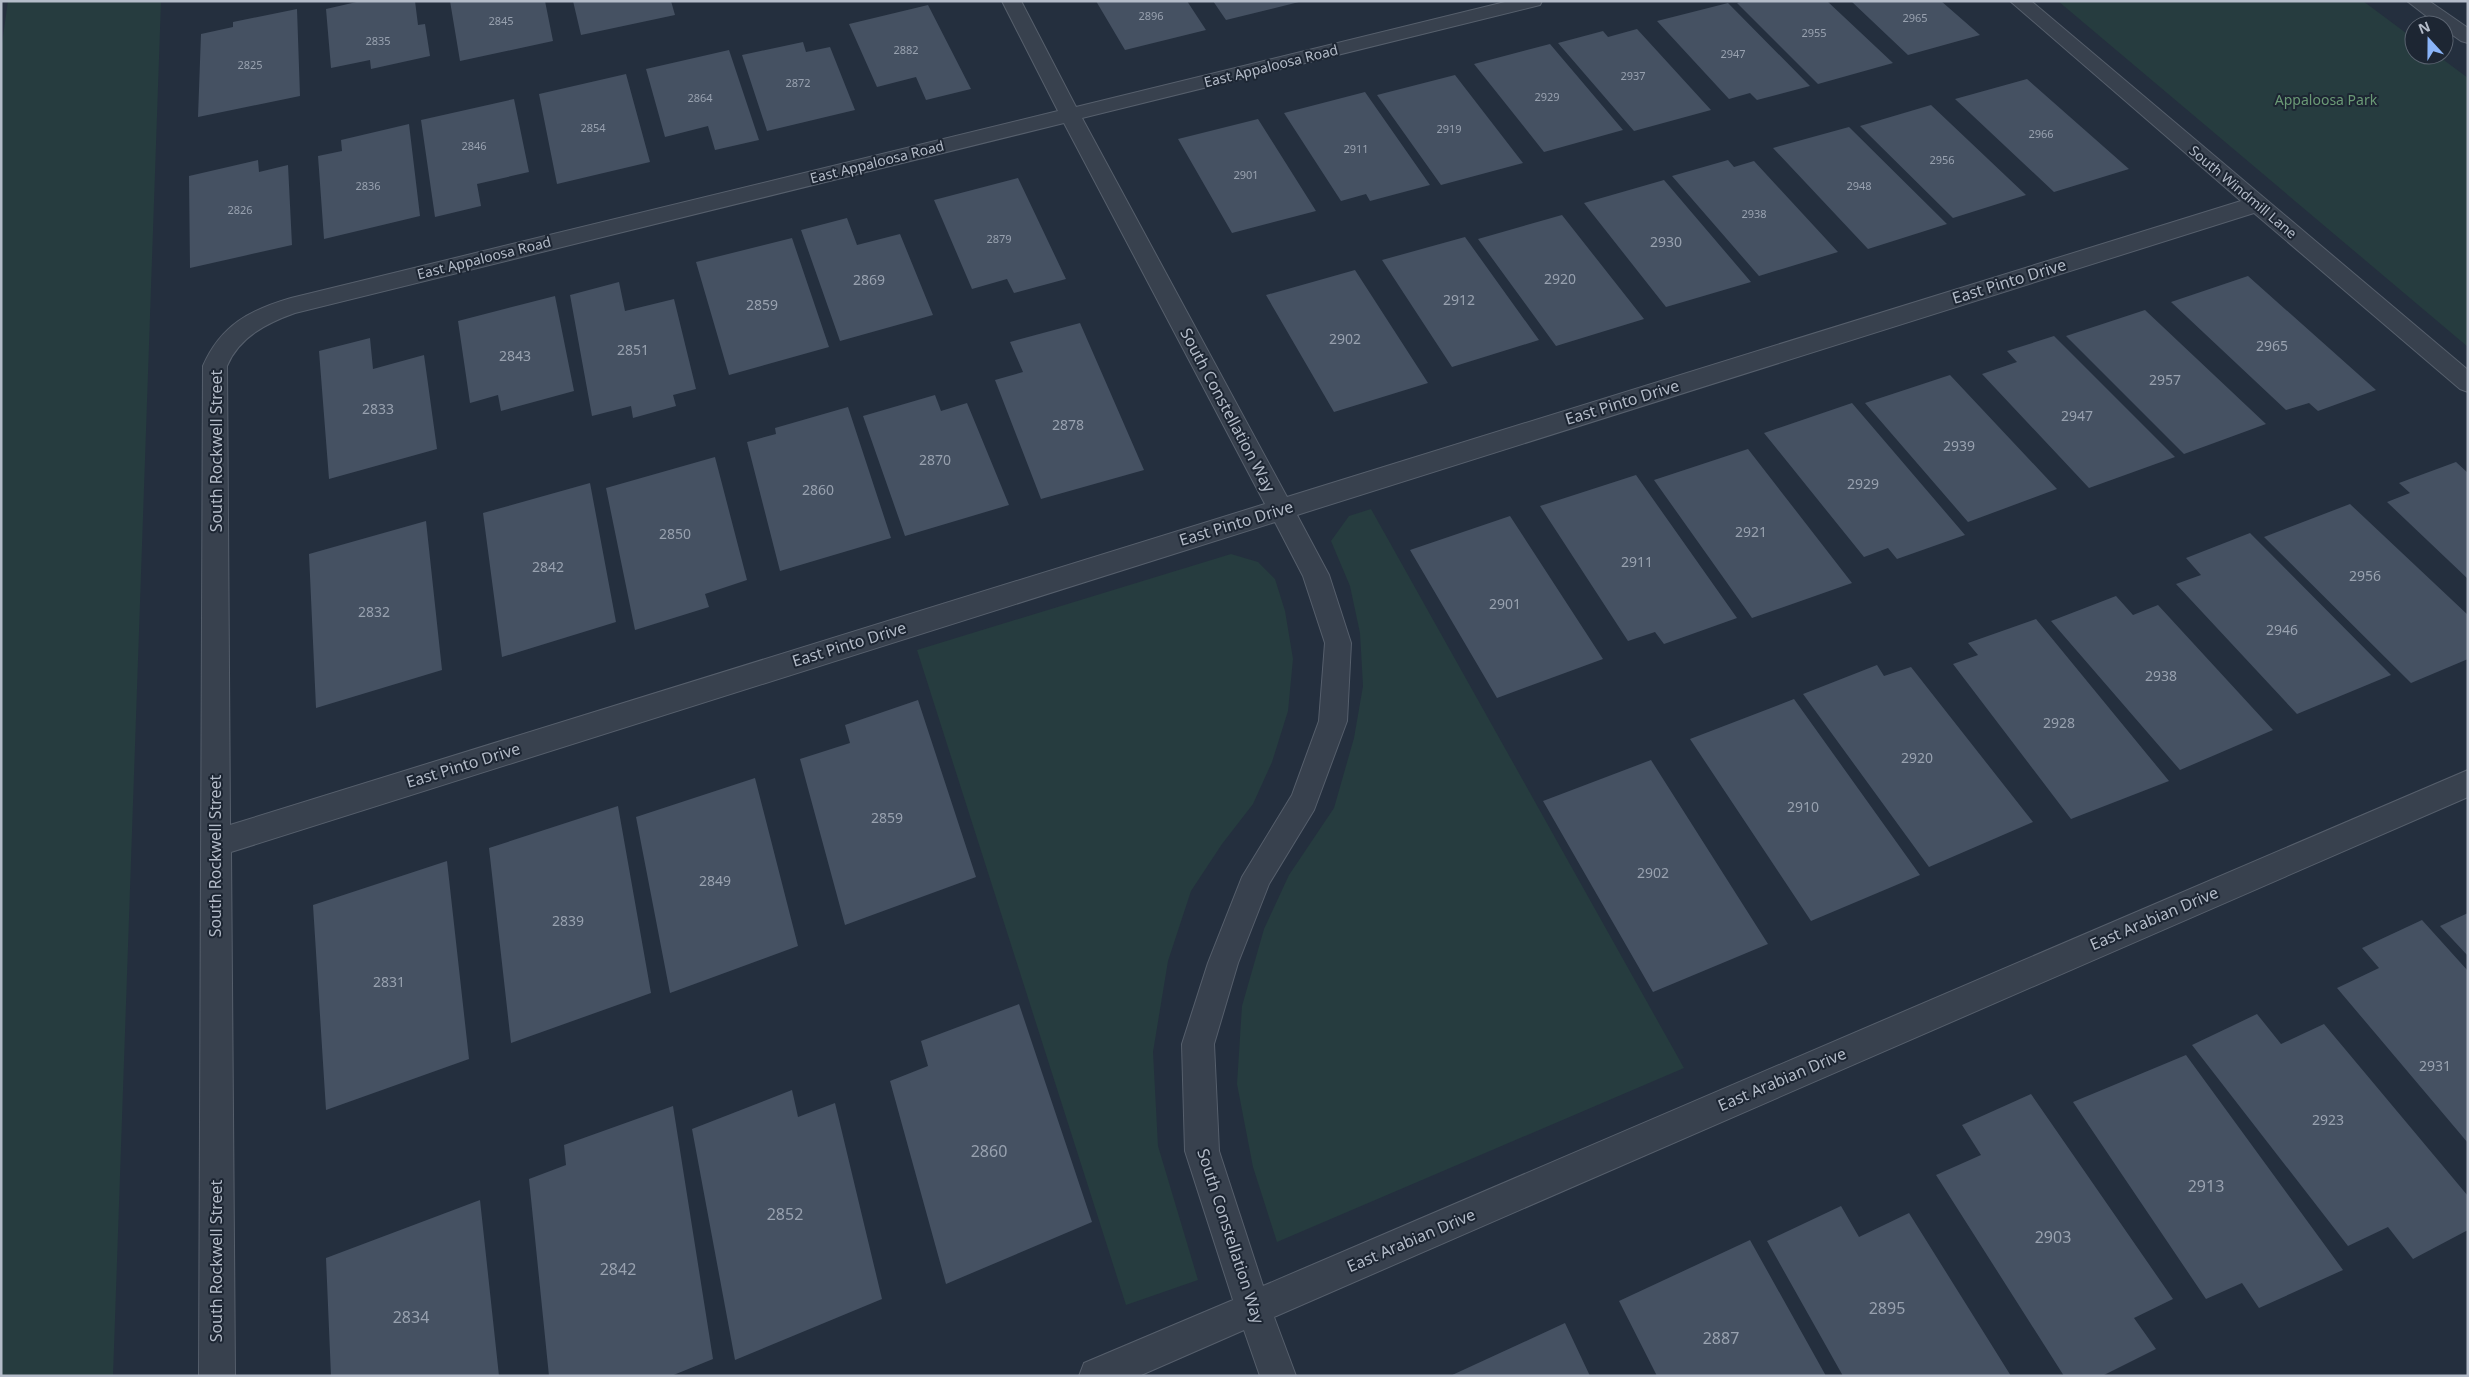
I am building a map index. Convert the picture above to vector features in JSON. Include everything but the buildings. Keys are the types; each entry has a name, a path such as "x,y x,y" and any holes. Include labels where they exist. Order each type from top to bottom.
{"street":[{"name":"South Constellation Way","path":"1011,1 1316,575 1338,643 1333,721 1304,801 1256,877 1223,963 1198,1044 1202,1151 1253,1308 1278,1376"},
{"name":"East Appaloosa Road","path":"229,341 246,326 267,314 291,306 1533,1"},
{"name":"South Windmill Lane","path":"2018,1 2468,383"},
{"path":"2416,1 2468,37"},
{"name":"East Pinto Drive","path":"214,843 2257,204"},
{"name":"South Rockwell Street","path":"217,1376 214,843 215,366 218,357 229,341"},
{"name":"East Arabian Drive","path":"1097,1376 2468,783"}],"green space":[{"path":"8,1 161,1 113,1376 1,1376 1,50"},
{"name":"Appaloosa Park","path":"2058,1 2363,1 2404,32 2404,65 2450,65 2468,78 2468,347"},
{"path":"1371,509 1684,1068 1277,1242 1253,1167 1237,1084 1242,1006 1264,929 1289,875 1334,808 1354,738 1363,686 1360,633 1350,586 1331,541 1349,516"},
{"path":"1231,554 1258,562 1275,579 1285,611 1293,659 1288,711 1272,762 1253,804 1222,844 1191,891 1168,961 1153,1052 1158,1146 1198,1280 1126,1305 917,650"}]}
